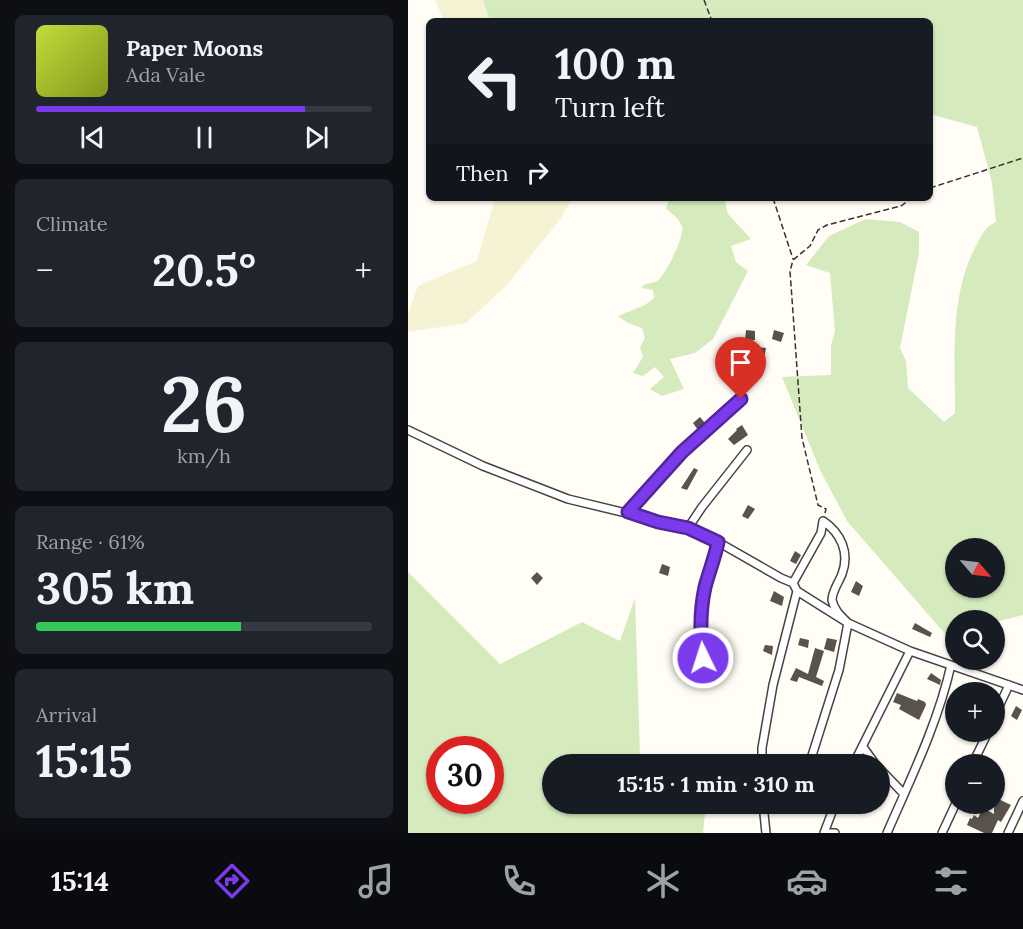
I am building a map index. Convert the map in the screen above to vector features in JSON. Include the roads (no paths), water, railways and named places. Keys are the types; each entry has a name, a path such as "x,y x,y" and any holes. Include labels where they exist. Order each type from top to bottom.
{"street":[{"path":"628,512 682,452 741,399"},
{"path":"408,430 483,466 568,499 688,528 793,583 797,591 848,623 910,651 945,663"},
{"path":"688,528 747,450"},
{"path":"793,583 820,533 823,521 837,532 842,544 843,571 832,597 835,610 848,623"},
{"path":"703,658 701,621 703,600 718,542"},
{"path":"762,754 772,685 797,591"},
{"path":"812,754 839,670 848,623"},
{"path":"860,754 910,651"},
{"path":"887,833 921,757 944,697 950,670"},
{"path":"966,670 1023,690"},
{"path":"1005,694 1009,685"},
{"path":"864,747 869,754"},
{"path":"890,779 904,794"},
{"path":"1008,833 1023,801"},
{"path":"763,814 764,832 766,833"},
{"path":"824,833 831,814"},
{"path":"942,833 951,814"},
{"path":"830,833 835,833"}]}
